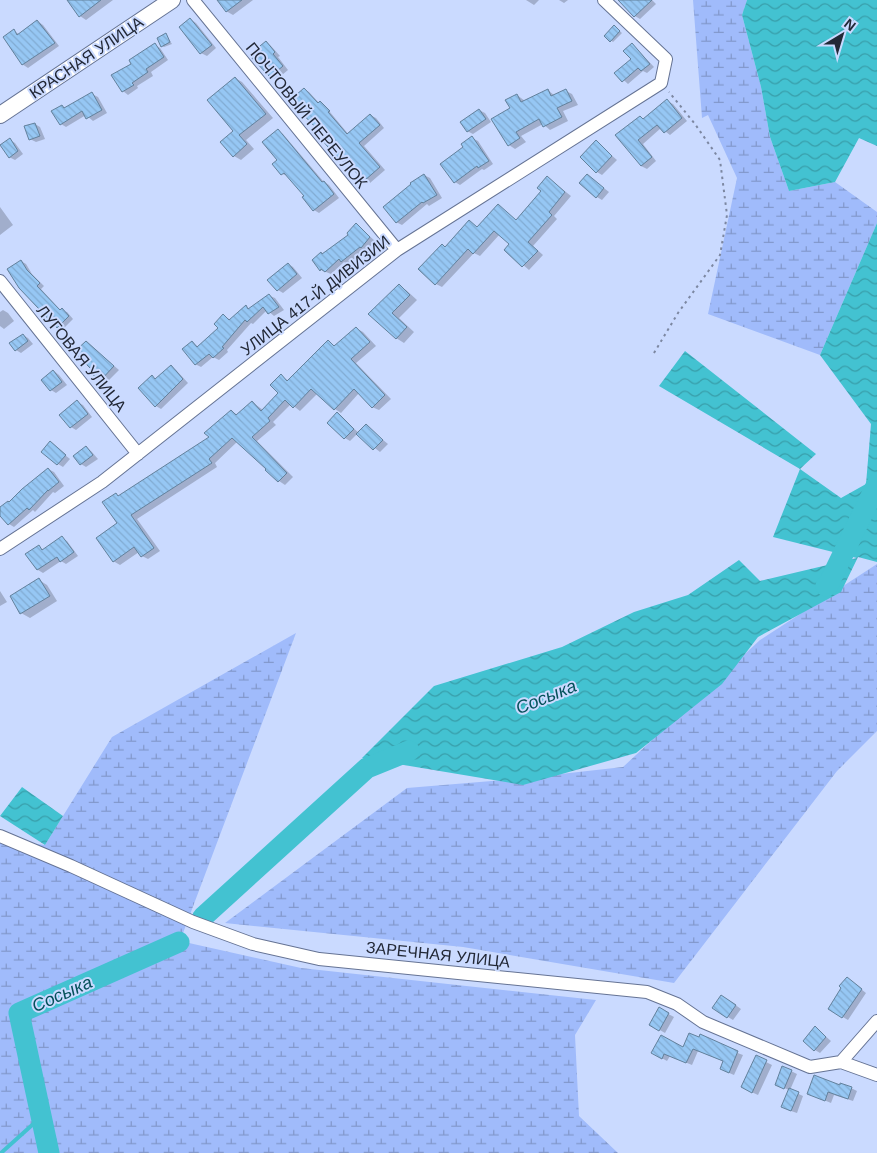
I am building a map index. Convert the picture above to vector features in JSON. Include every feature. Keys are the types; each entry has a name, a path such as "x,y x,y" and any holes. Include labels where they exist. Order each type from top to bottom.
{"street":[{"name":"КРАСНАЯ УЛИЦА","path":"0,115 172,0"},
{"name":"ПОЧТОВЫЙ ПЕРЕУЛОК","path":"193,0 397,250"},
{"path":"604,0 666,59 661,83"},
{"name":"УЛИЦА 417-Й ДИВИЗИИ","path":"0,549 102,482 397,250 661,83"},
{"name":"ЛУГОВАЯ УЛИЦА","path":"0,281 138,454"},
{"name":"ЗАРЕЧНАЯ УЛИЦА","path":"0,836 193,922 253,944 320,959 647,992 677,1004 703,1022 810,1067 842,1062 877,1075"},
{"path":"842,1062 877,1021"}],"path":[{"path":"654,354 678,312 720,255 727,216 720,160 695,124 661,83"}],"green space":[{"path":"693,0 747,0 742,15 761,87 770,137 789,191 835,182 877,212 877,223 820,355 708,314 737,178 708,115 702,118"},
{"path":"877,564 877,731 837,771 674,983 463,947 225,923 407,788 516,779 623,767 760,640"},
{"path":"296,633 180,941 301,968 596,1000 575,1035 579,1116 618,1153 0,1153 0,839 45,845 112,737"}],"water":[{"path":"747,0 877,0 877,146 859,138 835,182 789,191 770,137 761,87 742,15"},
{"path":"877,223 877,562 858,557 841,592 758,637 722,684 636,753 523,785 362,758 434,686 562,647 634,612 688,595 739,560 760,581 857,558 773,537 800,469 841,498 866,484 871,424 820,355"},
{"path":"685,351 816,454 800,469 659,386"},
{"path":"22,787 63,816 45,845 0,816"}],"building":[{"path":"67,0 101,0 79,17"},
{"path":"217,0 242,0 226,12"},
{"path":"618,0 652,0 634,17"},
{"path":"190,18 212,45 200,54 179,27"},
{"path":"37,20 55,43 22,65 3,37 14,29 17,35"},
{"path":"614,25 620,31 610,42 604,36"},
{"path":"166,33 170,42 161,47 157,38"},
{"path":"266,41 275,52 273,54 283,66 270,77 249,55"},
{"path":"155,43 164,57 146,69 148,72 132,83 134,85 122,92 111,75 131,64 129,60"},
{"path":"632,43 650,64 641,71 638,68 622,82 614,73 631,59 623,51"},
{"path":"235,77 266,114 239,135 247,144 233,157 220,142 233,131 207,100"},
{"path":"304,88 318,103 320,101 330,111 328,112 347,134 370,114 380,125 359,143 380,167 364,181 343,158 339,161 316,132 318,130 296,107 294,109 288,102"},
{"path":"548,89 551,96 566,89 572,101 557,108 562,117 543,127 539,119 516,132 520,138 508,146 491,119 510,108 505,100 517,94 521,102"},
{"path":"92,92 102,110 86,119 82,111 60,125 51,111 62,105 64,108"},
{"path":"667,99 682,118 664,133 657,125 638,140 652,157 641,166 615,135 640,116 643,119"},
{"path":"479,109 486,119 467,132 460,122"},
{"path":"35,123 40,136 29,140 24,126"},
{"path":"278,129 334,194 313,211 302,197 304,196 284,173 281,175 272,164 277,160 262,142"},
{"path":"472,136 489,161 478,168 477,166 454,183 440,164 463,147 461,144"},
{"path":"10,138 18,151 9,158 0,145"},
{"path":"596,140 612,156 596,173 580,157"},
{"path":"424,174 437,195 422,202 396,223 383,207 410,183"},
{"path":"587,174 604,188 596,198 579,183"},
{"path":"547,176 565,192 549,212 552,215 528,242 538,251 522,267 504,250 509,244 494,231 473,254 468,249 435,285 418,269 442,244 445,247 469,220 477,227 498,204 516,220 541,191 537,188"},
{"path":"356,223 370,237 361,248 341,262 339,259 325,272 321,269 320,271 312,260 348,235 347,233"},
{"path":"21,260 27,270 40,283 37,286 60,310 62,308 69,316 57,328 19,288 7,269"},
{"path":"288,263 297,274 277,291 267,280"},
{"path":"399,284 410,295 392,313 407,327 396,339 368,314"},
{"path":"269,294 279,307 268,314 263,307 247,322 245,320 222,347 224,348 213,358 209,354 195,365 182,349 192,341 197,347 218,328 214,324 223,314 229,320 246,305 248,309"},
{"path":"356,327 370,342 351,359 385,395 372,408 354,389 334,410 311,389 293,408 285,400 268,418 270,421 252,437 287,473 278,482 232,438 209,459 212,463 131,515 154,548 141,557 134,547 113,562 96,538 117,523 102,502 116,493 118,496 209,437 204,433 231,410 236,415 252,401 261,411 278,393 270,385 281,374 287,381 328,340 334,346"},
{"path":"23,334 28,341 15,351 9,343"},
{"path":"86,341 114,366 100,381 74,352"},
{"path":"171,365 183,379 155,407 138,388 152,375 155,379"},
{"path":"53,370 62,382 50,391 41,380"},
{"path":"77,400 88,414 70,428 59,415"},
{"path":"337,412 354,429 344,439 327,423"},
{"path":"366,424 383,440 373,450 356,434"},
{"path":"50,441 66,455 57,465 41,452"},
{"path":"86,446 93,455 80,465 73,456"},
{"path":"48,468 59,482 48,490 29,510 27,508 8,525 0,516 0,507 9,502"},
{"path":"62,536 74,552 60,562 57,557 37,570 25,554 39,545 42,550"},
{"path":"39,578 50,596 20,614 10,596"},
{"path":"847,977 862,989 842,1018 828,1009 841,988 839,986"},
{"path":"721,995 736,1005 727,1018 712,1008"},
{"path":"659,1007 669,1013 659,1031 649,1025"},
{"path":"815,1026 826,1037 814,1051 803,1041"},
{"path":"689,1033 699,1037 700,1034 738,1051 729,1073 720,1069 723,1061 693,1049 686,1063 664,1054 662,1059 651,1053 661,1035 683,1047"},
{"path":"756,1055 767,1060 752,1093 741,1087"},
{"path":"782,1066 792,1070 784,1089 775,1085"},
{"path":"814,1075 840,1085 840,1083 852,1087 848,1099 828,1092 825,1101 807,1094"},
{"path":"789,1088 799,1092 791,1111 781,1107"}],"waterway":[{"name":"Сосыка","path":"826,586 877,484"},
{"name":"Сосыка","path":"203,917 367,768 409,751"},
{"name":"Сосыка","path":"49,1153 19,1013 179,942"},
{"path":"1,1153 41,1117"}]}
